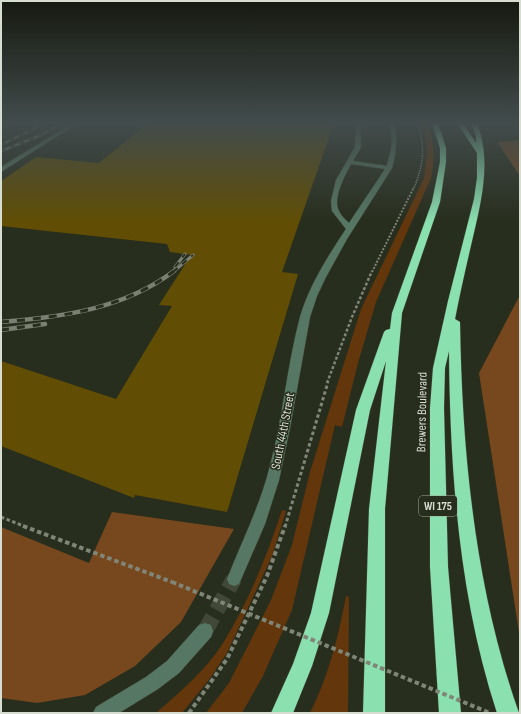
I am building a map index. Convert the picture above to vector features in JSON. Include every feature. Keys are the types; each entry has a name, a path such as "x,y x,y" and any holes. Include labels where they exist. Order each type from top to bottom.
{"highway":[{"path":"282,713 302,666 318,619 363,410 436,202 443,156"},
{"name":"Brewers Boulevard","path":"450,713 439,567 437,408 439,368 453,301 478,199 482,167 480,156"},
{"path":"453,301 455,379 462,482 472,574 487,645 508,713"},
{"path":"374,713 377,509 397,313"}],"street":[{"path":"1,170 23,156"},
{"path":"350,229 335,211 334,201 339,180 353,156"},
{"name":"South 44th Street","path":"234,579 249,548 262,515 276,466 305,317 320,278 389,168 392,156"},
{"path":"350,162 389,168"},
{"path":"102,713 152,683 173,667 205,631"}],"path":[{"path":"189,713 227,659 267,576 284,529 325,390 352,317 383,247 412,192 419,175 422,156"},
{"path":"1,518 172,582 490,713"}],"shaded area":[{"path":"426,156 434,156 431,178 376,302 358,363 342,427 335,425 292,610 263,676 242,713 206,713 229,683 271,600 292,545 310,472 361,309 424,178"},
{"path":"507,156 520,156 520,176"},
{"path":"520,295 520,639 479,373"},
{"path":"282,510 286,511 272,556 227,653 208,681 182,713 156,713 201,671 223,643 257,578"},
{"path":"112,512 234,529 181,622 135,666 85,695 37,703 1,698 1,527 89,563"},
{"path":"346,596 349,597 348,713 310,713 332,656"}],"building":[{"path":"107,156 322,156 282,272 298,274 227,512 135,495 134,498 1,446 1,361 116,399 172,306 159,305 191,255 170,252 167,244 1,226 1,181 36,157 99,163"}],"tunnel":[{"path":"205,631 234,579"}],"railway":[{"path":"175,267 185,254"},
{"path":"173,272 193,255"},
{"path":"1,322 69,314 113,303 155,284 174,271"},
{"path":"1,330 45,324"}]}
